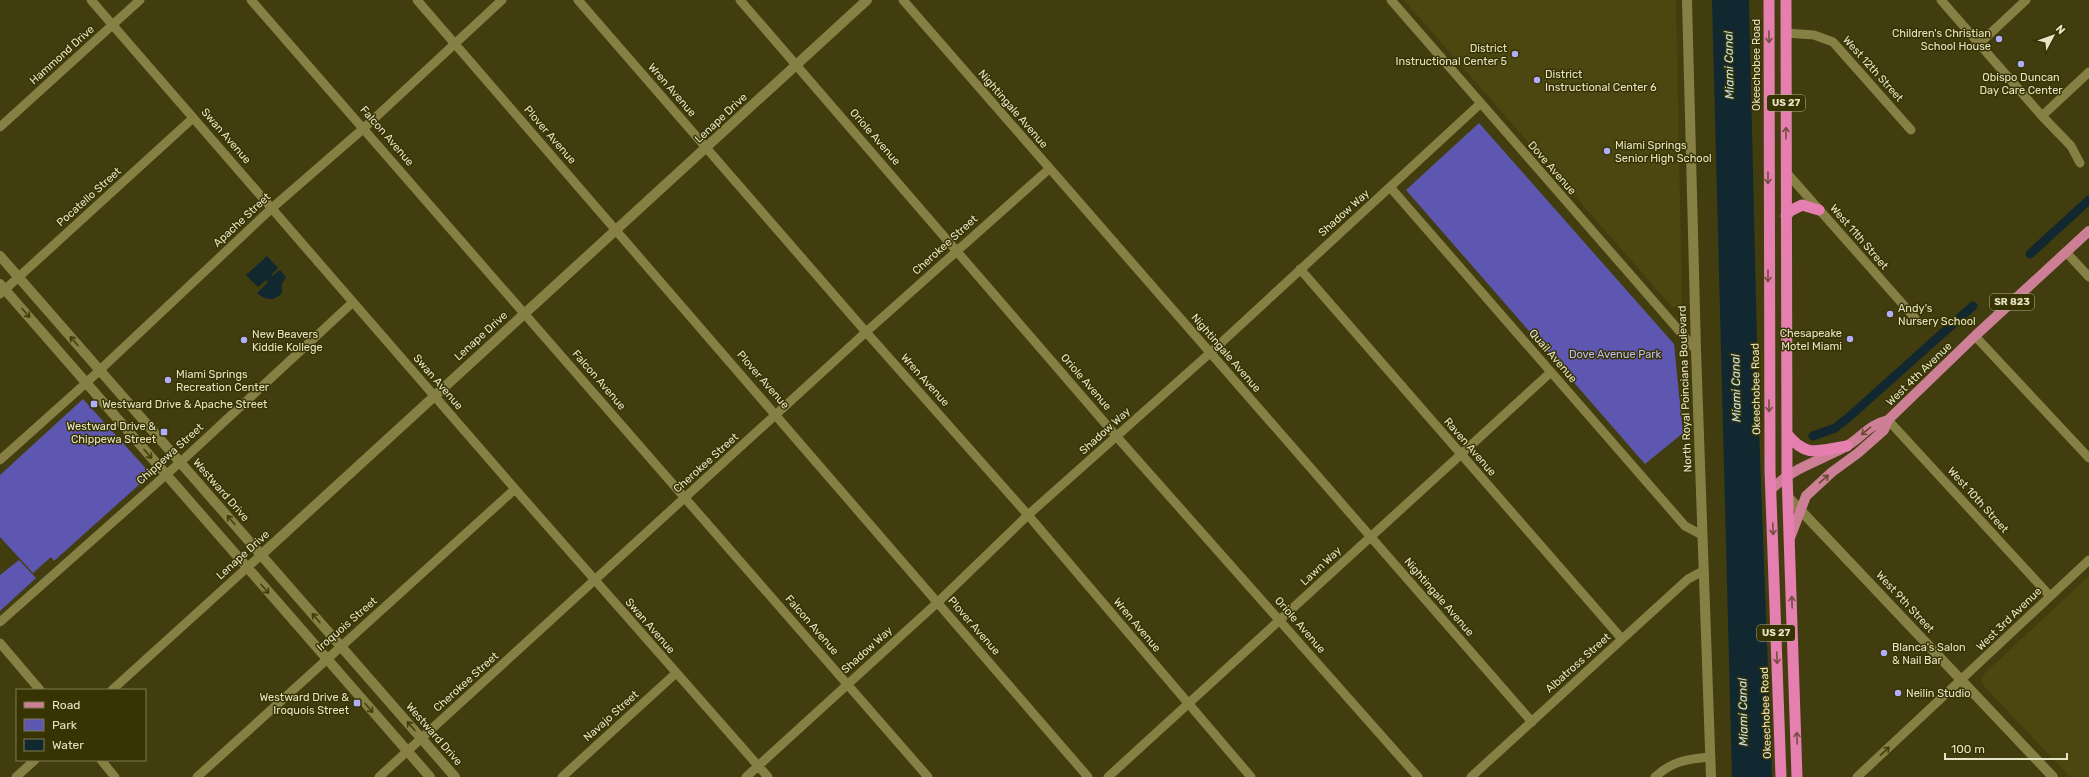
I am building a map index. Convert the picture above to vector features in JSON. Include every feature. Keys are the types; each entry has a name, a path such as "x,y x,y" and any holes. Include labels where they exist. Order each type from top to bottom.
{"highway":[{"path":"1769,0 1777,20 1786,33"},
{"name":"Okeechobee Road","path":"1769,0 1770,470 1774,486 1781,777"},
{"name":"US 27","path":"1786,0 1787,474 1797,777"},
{"path":"1769,139 1777,162 1786,172"},
{"path":"1786,216 1790,211 1802,205 1819,210"},
{"path":"1787,434 1795,445 1808,451 1847,446"},
{"path":"1774,486 1788,497"}],"main road":[{"name":"West 4th Avenue","path":"1789,542 1800,509 1811,490 1884,430 1888,420 1975,336 2089,231"},
{"name":"West 4th Avenue","path":"1774,486 1787,474 1847,446 1876,423 1888,420"}],"street":[{"name":"Swan Avenue","path":"91,0 675,674 768,777"},
{"name":"Hammond Drive","path":"0,127 140,0"},
{"name":"Falcon Avenue","path":"252,0 686,497 928,777"},
{"name":"Plover Avenue","path":"417,0 777,414 1088,777"},
{"name":"Apache Street","path":"0,460 86,383 272,208 364,128 502,0"},
{"name":"Wren Avenue","path":"578,0 866,332 1028,515 1188,705 1251,777"},
{"name":"Oriole Avenue","path":"740,0 1117,437 1418,777"},
{"name":"Lenape Drive","path":"113,689 867,0"},
{"name":"Nightingale Avenue","path":"903,0 1532,722"},
{"name":"Dove Avenue","path":"1391,0 1696,350"},
{"name":"North Royal Poinciana Boulevard","path":"1687,0 1696,350 1711,777"},
{"path":"1941,0 2042,116 2071,146 2080,163"},
{"path":"1979,44 2026,0"},
{"name":"West 12th Street","path":"1786,33 1814,34 1833,42 1911,130"},
{"path":"2042,116 2089,72"},
{"name":"Shadow Way","path":"746,777 938,602 1028,515 1210,353 1481,103"},
{"name":"Pocatello Street","path":"2,289 18,278 193,118"},
{"name":"Cherokee Street","path":"379,777 866,332 1049,168"},
{"name":"West 11th Street","path":"1786,172 1915,318"},
{"name":"Quail Avenue","path":"1390,187 1686,526 1702,535"},
{"path":"2066,252 2089,277"},
{"name":"Westward Drive","path":"0,256 455,777"},
{"name":"Raven Avenue","path":"1300,269 1622,639"},
{"path":"2,289 430,777"},
{"name":"Chippewa Street","path":"0,622 166,475 353,302"},
{"path":"1975,336 2089,458"},
{"name":"Lawn Way","path":"1108,777 1370,537 1462,455 1551,372"},
{"name":"West 10th Street","path":"1888,420 2050,596"},
{"name":"Iroquois Street","path":"197,777 326,658 514,489"},
{"name":"West 9th Street","path":"1788,497 2053,777"},
{"name":"West 3rd Avenue","path":"1857,777 2089,560"},
{"name":"Albatross Street","path":"1471,777 1688,579 1703,571"},
{"path":"0,643 39,689"},
{"name":"Navajo Street","path":"562,777 675,674"},
{"path":"1655,777 1670,765 1680,760 1710,757"},
{"path":"16,777 34,761"},
{"path":"101,761 115,777"}],"shaded area":[{"name":"Miami Springs Senior High School","path":"1404,0 1676,0 1681,306 1672,307"},
{"path":"2089,576 2089,777 2070,777 1984,686 1982,680 1985,673"}],"green space":[{"name":"Dove Avenue Park","path":"1479,123 1674,344 1683,433 1645,464 1406,190"},
{"path":"83,399 151,474 54,561 51,557 33,573 0,537 0,475"},
{"path":"19,560 36,578 0,611 0,575"}],"water":[{"name":"Miami Canal","path":"1712,0 1749,0 1759,429 1772,777 1732,777"},
{"path":"267,256 278,268 271,275 272,276 280,270 286,277 282,284 282,293 273,299 263,297 257,293 268,282 266,280 258,287 246,275"}],"waterway":[{"path":"2030,254 2089,200"},
{"path":"1813,436 1835,428 1849,417 1973,306"}],"place":[{"name":"Children's Christian School House","path":"1999,39"},
{"name":"District Instructional Center 5","path":"1515,54"},
{"name":"Obispo Duncan Day Care Center","path":"2021,64"},
{"name":"District Instructional Center 6","path":"1537,80"},
{"name":"Miami Springs Senior High School","path":"1607,151"},
{"name":"Andy's Nursery School","path":"1890,314"},
{"name":"Chesapeake Motel Miami","path":"1850,339"},
{"name":"New Beavers Kiddie Kollege","path":"244,340"},
{"name":"Miami Springs Recreation Center","path":"168,380"},
{"name":"Westward Drive & Apache Street","path":"94,404"},
{"name":"Westward Drive & Chippewa Street","path":"164,432"},
{"name":"Blanca's Salon & Nail Bar","path":"1884,653"},
{"name":"Neilin Studio","path":"1898,693"},
{"name":"Westward Drive & Iroquois Street","path":"357,703"}]}
